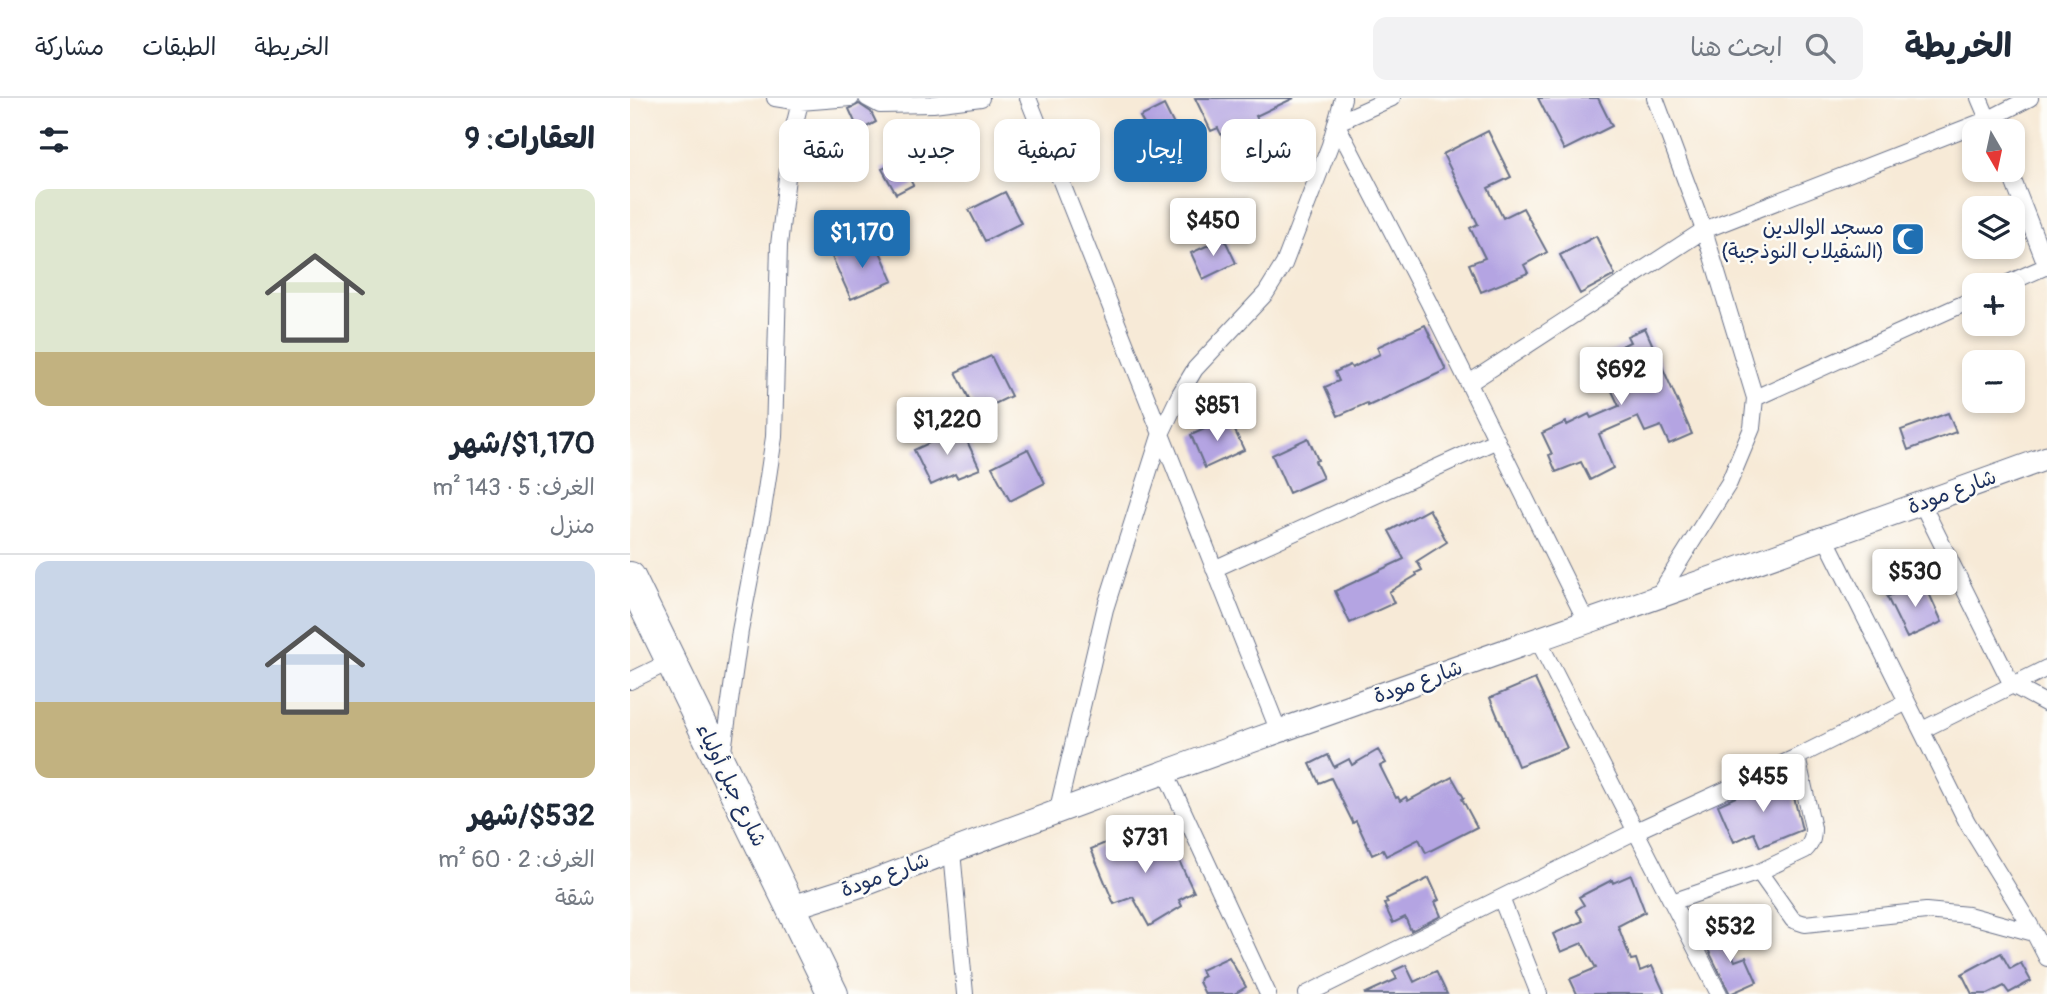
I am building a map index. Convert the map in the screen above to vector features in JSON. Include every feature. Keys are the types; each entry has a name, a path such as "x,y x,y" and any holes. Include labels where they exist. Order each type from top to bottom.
{"highway":[{"name":"شارع جبل أولياء","path":"630,577 833,994"}],"street":[{"path":"775,98 852,98"},
{"path":"867,98 880,105 933,104 981,98"},
{"path":"1028,98 1279,732"},
{"path":"1057,813 1105,609 1160,436 1195,369 1266,293 1283,264 1330,145 1343,98"},
{"path":"1336,123 1392,98"},
{"path":"1655,98 1704,230 1755,398 1752,428 1729,483 1656,599"},
{"path":"1979,98 1988,119"},
{"path":"2000,119 2030,98"},
{"path":"721,764 740,631 774,437 779,246 792,135 800,100"},
{"path":"1336,123 1469,383 1587,623"},
{"path":"1469,383 1704,230 1962,136"},
{"path":"2014,182 2047,266 2025,276"},
{"path":"1755,398 1962,304"},
{"path":"1214,569 1497,440"},
{"name":"شارع مودة","path":"790,908 868,883 1279,732 2047,458"},
{"path":"1921,502 2012,685 2047,704"},
{"path":"1825,537 1967,822 2047,957"},
{"path":"1538,640 1719,994"},
{"path":"630,681 671,661"},
{"path":"1922,730 2047,668"},
{"path":"1307,994 1636,831 1797,757 1907,702"},
{"path":"1672,902 1759,872 1805,849 1814,838 1797,757"},
{"path":"1166,774 1268,994"},
{"path":"952,851 965,994"},
{"path":"1759,872 1793,920 1805,924 1926,911 1968,915 2034,933"},
{"path":"1501,898 1539,994"}],"building":[{"path":"1195,98 1294,98 1256,116 1257,119 1221,119 1221,134 1218,128 1211,131"},
{"path":"1538,98 1598,98 1612,126 1564,150"},
{"path":"859,104 871,112 876,122 869,126 869,119 854,119 849,109"},
{"path":"1164,105 1171,119 1141,119 1140,117"},
{"path":"1488,131 1511,177 1488,188 1503,218 1523,208 1547,252 1524,265 1528,273 1481,292 1469,264 1485,258 1470,228 1478,224 1443,154"},
{"path":"889,182 911,182 913,185 896,194"},
{"path":"1005,192 1021,223 985,241 969,210"},
{"path":"1596,236 1615,275 1580,294 1560,255"},
{"path":"1224,238 1236,263 1203,279 1191,253"},
{"path":"866,242 870,251 878,247 893,281 851,299 832,257"},
{"path":"1425,325 1446,370 1368,406 1367,403 1338,416 1325,387 1339,381 1335,372 1350,365 1352,368 1380,354 1377,347"},
{"path":"1645,328 1692,434 1669,444 1661,426 1645,432 1638,417 1599,434 1613,468 1590,480 1581,462 1556,472 1549,455 1552,454 1542,433 1566,422 1567,425 1589,414 1591,418 1619,406 1606,378 1601,380 1592,360 1630,342 1627,336"},
{"path":"991,356 1011,396 976,413 956,372"},
{"path":"1948,413 1956,432 1908,450 1901,430"},
{"path":"1229,418 1244,450 1205,468 1191,435"},
{"path":"961,428 980,469 957,478 955,474 931,485 914,450"},
{"path":"1308,438 1323,478 1289,493 1272,455"},
{"path":"1028,449 1045,483 1010,501 992,467"},
{"path":"1429,509 1447,542 1417,561 1422,570 1416,573 1417,575 1389,592 1394,603 1350,623 1335,591 1404,559 1389,531"},
{"path":"1923,580 1942,622 1907,638 1887,597"},
{"path":"1535,679 1567,748 1518,766 1490,698"},
{"path":"1378,750 1386,763 1380,766 1396,798 1400,801 1406,797 1408,801 1452,777 1477,827 1426,853 1419,839 1386,856 1383,850 1372,855 1331,778 1319,783 1310,764 1328,755 1334,767 1349,759 1352,765"},
{"path":"1789,777 1802,830 1760,847 1754,833 1734,842 1718,805"},
{"path":"1163,827 1194,892 1179,900 1182,906 1149,926 1133,897 1114,904 1091,849 1110,841 1114,850"},
{"path":"1631,875 1645,912 1618,926 1631,960 1636,959 1640,971 1652,966 1665,994 1577,994 1570,979 1596,968 1582,943 1561,952 1553,934 1583,921 1576,910 1584,905 1579,897 1612,880 1613,883"},
{"path":"1429,878 1439,900 1435,902 1441,916 1411,931 1405,917 1393,923 1384,904 1388,903 1386,899"},
{"path":"1722,932 1735,961 1746,957 1757,982 1730,994 1703,939"},
{"path":"2001,953 2010,969 2021,963 2031,981 2009,993 2004,986 1988,994 1972,994 1962,974"},
{"path":"1229,957 1246,987 1234,994 1205,994 1199,982 1204,976 1201,970"},
{"path":"1406,965 1414,982 1436,971 1447,994 1364,994 1397,979 1393,971"}],"place":[{"name":"مسجد الوالدين (الشقيلاب النوذجية)","path":"1908,239"}]}
